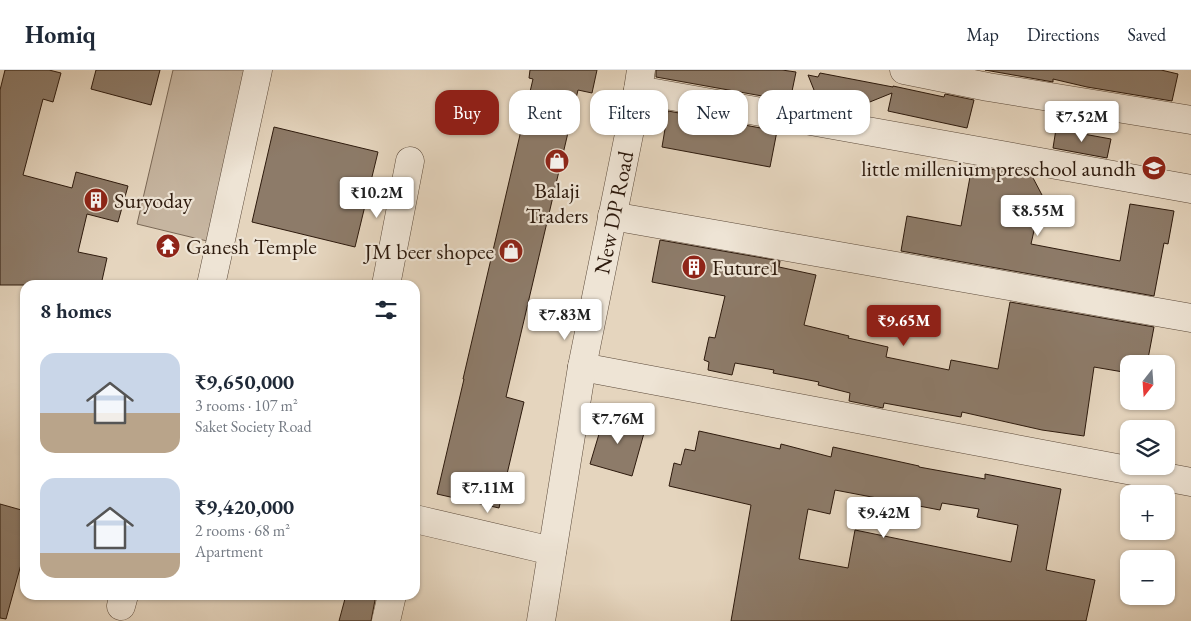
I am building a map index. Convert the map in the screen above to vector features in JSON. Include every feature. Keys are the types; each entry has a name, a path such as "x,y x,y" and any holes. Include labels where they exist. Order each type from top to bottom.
{"street":[{"path":"212,280 258,70"},
{"path":"904,70 988,87 1191,120"},
{"path":"639,80 1191,189"},
{"name":"New DP Road","path":"540,621 582,367 639,80"},
{"path":"387,280 410,161"},
{"path":"612,216 1191,318"},
{"path":"582,367 1191,482"},
{"path":"420,520 552,551"},
{"path":"386,621 391,600"}],"shaded area":[{"path":"173,70 245,70 207,241 137,224"}],"building":[{"path":"5,70 49,70 61,73 53,102 43,99 23,175 72,188 76,172 128,186 118,222 87,214 78,252 107,258 102,280 20,280 20,285 0,285 0,90"},
{"path":"96,70 160,70 151,105 91,89"},
{"path":"530,70 597,70 593,90 590,90 590,93 580,90 530,90 533,79 529,78"},
{"path":"656,70 782,70 796,72 792,90 758,90 758,95 748,93 748,90 729,90 656,77"},
{"path":"985,70 1161,70 1178,74 1172,101 1087,87 1053,79 1053,82"},
{"path":"820,73 944,97 945,94 974,100 967,128 888,111 892,93 870,102 870,90 814,90 808,75 818,77"},
{"path":"668,111 678,113 678,135 748,135 748,126 758,128 758,135 776,135 770,167 662,147 664,135 668,135"},
{"path":"274,127 378,152 355,247 252,222"},
{"path":"1056,129 1111,139 1107,158 1053,148"},
{"path":"520,135 567,135 506,397 524,402 499,508 437,494"},
{"path":"972,166 1032,176 1042,195 1031,244 1120,261 1130,204 1174,211 1168,244 1164,243 1154,296 901,251 907,216 961,226"},
{"path":"660,240 780,261 779,267 816,275 804,325 888,347 886,357 949,370 951,360 998,369 1010,302 1154,327 1149,355 1120,355 1120,371 1094,367 1084,436 1042,430 962,412 961,417 884,403 883,408 849,401 850,393 818,385 819,382 773,373 774,370 735,363 732,375 708,370 709,362 704,360 709,337 715,338 725,296 652,282"},
{"path":"605,414 646,426 632,476 590,464"},
{"path":"699,431 780,449 781,444 831,457 833,447 919,467 985,479 985,474 1061,489 1046,570 1095,580 1086,621 731,621 751,505 669,486 674,463 681,465 685,449 695,451","holes":["835,490 940,510 942,503 979,509 977,517 1018,525 1011,562 855,530 848,568 799,559 808,509 830,514"]},
{"path":"0,504 20,510 20,568 6,619 0,618"},
{"path":"345,600 375,600 371,621 339,621"}],"place":[{"name":"Balaji Traders","path":"557,161"},
{"name":"little millenium preschool aundh","path":"1154,168"},
{"name":"Suryoday","path":"96,200"},
{"name":"Ganesh Temple","path":"168,246"},
{"name":"JM beer shopee","path":"511,251"},
{"name":"Future1","path":"694,267"}]}
